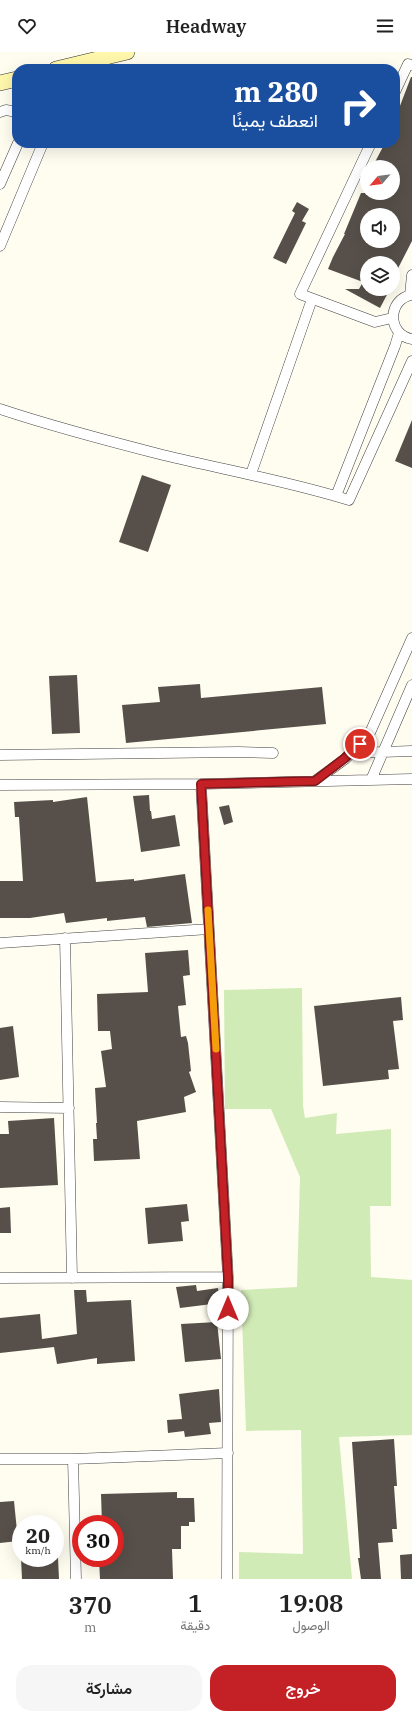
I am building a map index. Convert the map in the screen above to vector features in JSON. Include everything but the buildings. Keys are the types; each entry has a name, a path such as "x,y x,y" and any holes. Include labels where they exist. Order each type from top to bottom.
{"main road":[{"path":"84,64 127,52"},
{"path":"0,83 12,80"}],"street":[{"path":"400,81 408,64 412,65"},
{"path":"0,112 6,110 12,111"},
{"path":"0,184 16,148"},
{"path":"0,246 41,148"},
{"path":"369,148 300,294 375,322 392,318"},
{"path":"412,275 411,295 404,297 395,306 392,318 393,323 399,333 404,337 412,339"},
{"path":"251,474 312,298"},
{"path":"336,496 399,333"},
{"path":"0,409 62,429 164,455 251,474 349,500 412,361"},
{"path":"315,781 351,753 368,735 412,638"},
{"path":"371,780 412,685"},
{"path":"351,753 412,751"},
{"path":"0,754 273,753"},
{"path":"0,785 201,784 412,779"},
{"path":"201,784 228,1277 227,1579"},
{"path":"0,943 209,929"},
{"path":"65,938 72,1278"},
{"path":"0,1107 69,1108"},
{"path":"0,1278 228,1277"},
{"path":"0,1459 73,1459 228,1453"},
{"path":"73,1459 76,1579"}],"green space":[{"path":"302,988 303,1106 305,1118 337,1113 336,1134 391,1129 391,1206 370,1206 371,1277 412,1280 412,1435 339,1437 352,1579 239,1579 239,1552 303,1554 301,1430 246,1431 241,1290 297,1287 300,1177 271,1109 225,1109 224,990"}],"slow traffic":[{"path":"208,910 216,1049"}],"route":[{"path":"228,1309 228,1277 201,784 315,781 345,758 360,744"}]}
